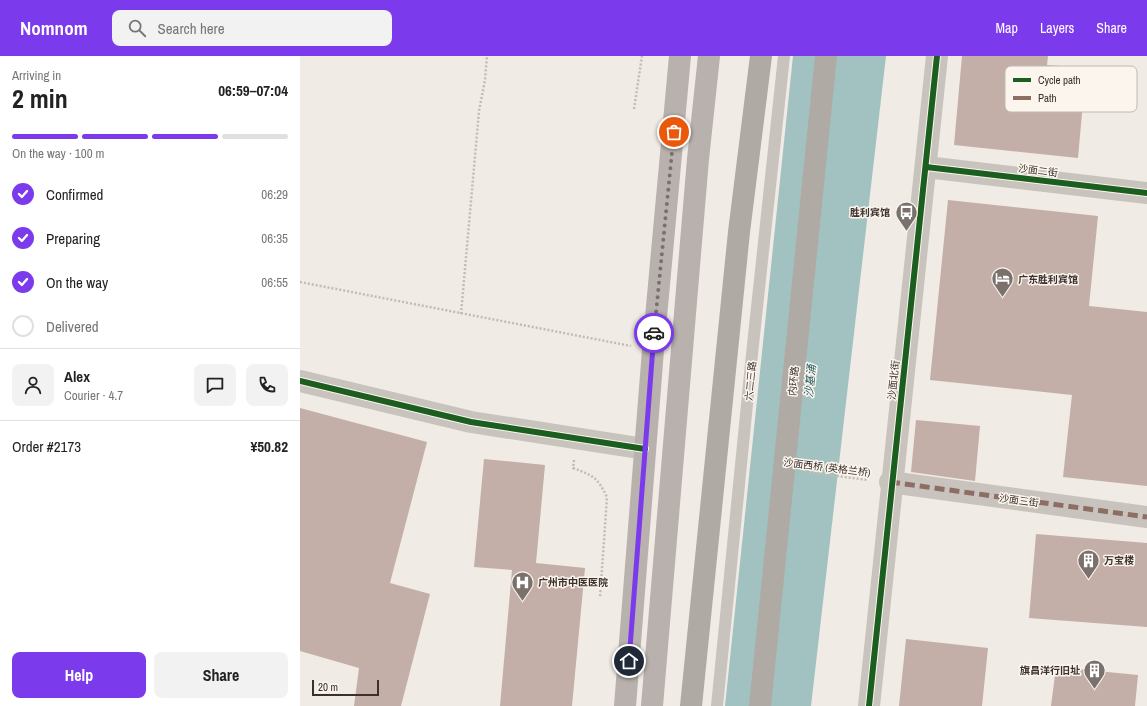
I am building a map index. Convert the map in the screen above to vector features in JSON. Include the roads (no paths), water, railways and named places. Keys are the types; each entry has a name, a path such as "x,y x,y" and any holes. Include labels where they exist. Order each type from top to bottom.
{"highway":[{"path":"740,232 749,56"},
{"path":"691,706 740,232 761,56"},
{"name":"内环路","path":"760,706 826,56"}],"main road":[{"path":"625,706 653,350 680,56"},
{"path":"652,706 698,165 709,56"}],"street":[{"name":"沙面北街","path":"869,706 891,482 926,167 936,56"},
{"name":"沙面二街","path":"926,167 1147,193"},
{"path":"300,381 471,422 645,449"},
{"name":"沙面三街","path":"891,482 1147,517"}],"lane":[{"name":"六二三路","path":"717,706 752,354 784,56"}],"water":[{"name":"沙基涌","path":"793,56 886,56 811,706 725,706"}],"place":[{"name":"胜利宾馆","path":"906,232"},
{"name":"广东胜利宾馆","path":"1002,298"},
{"name":"万宝楼","path":"1089,580"},
{"name":"广州市中医医院","path":"522,602"},
{"name":"旗昌洋行旧址","path":"1095,690"}]}
